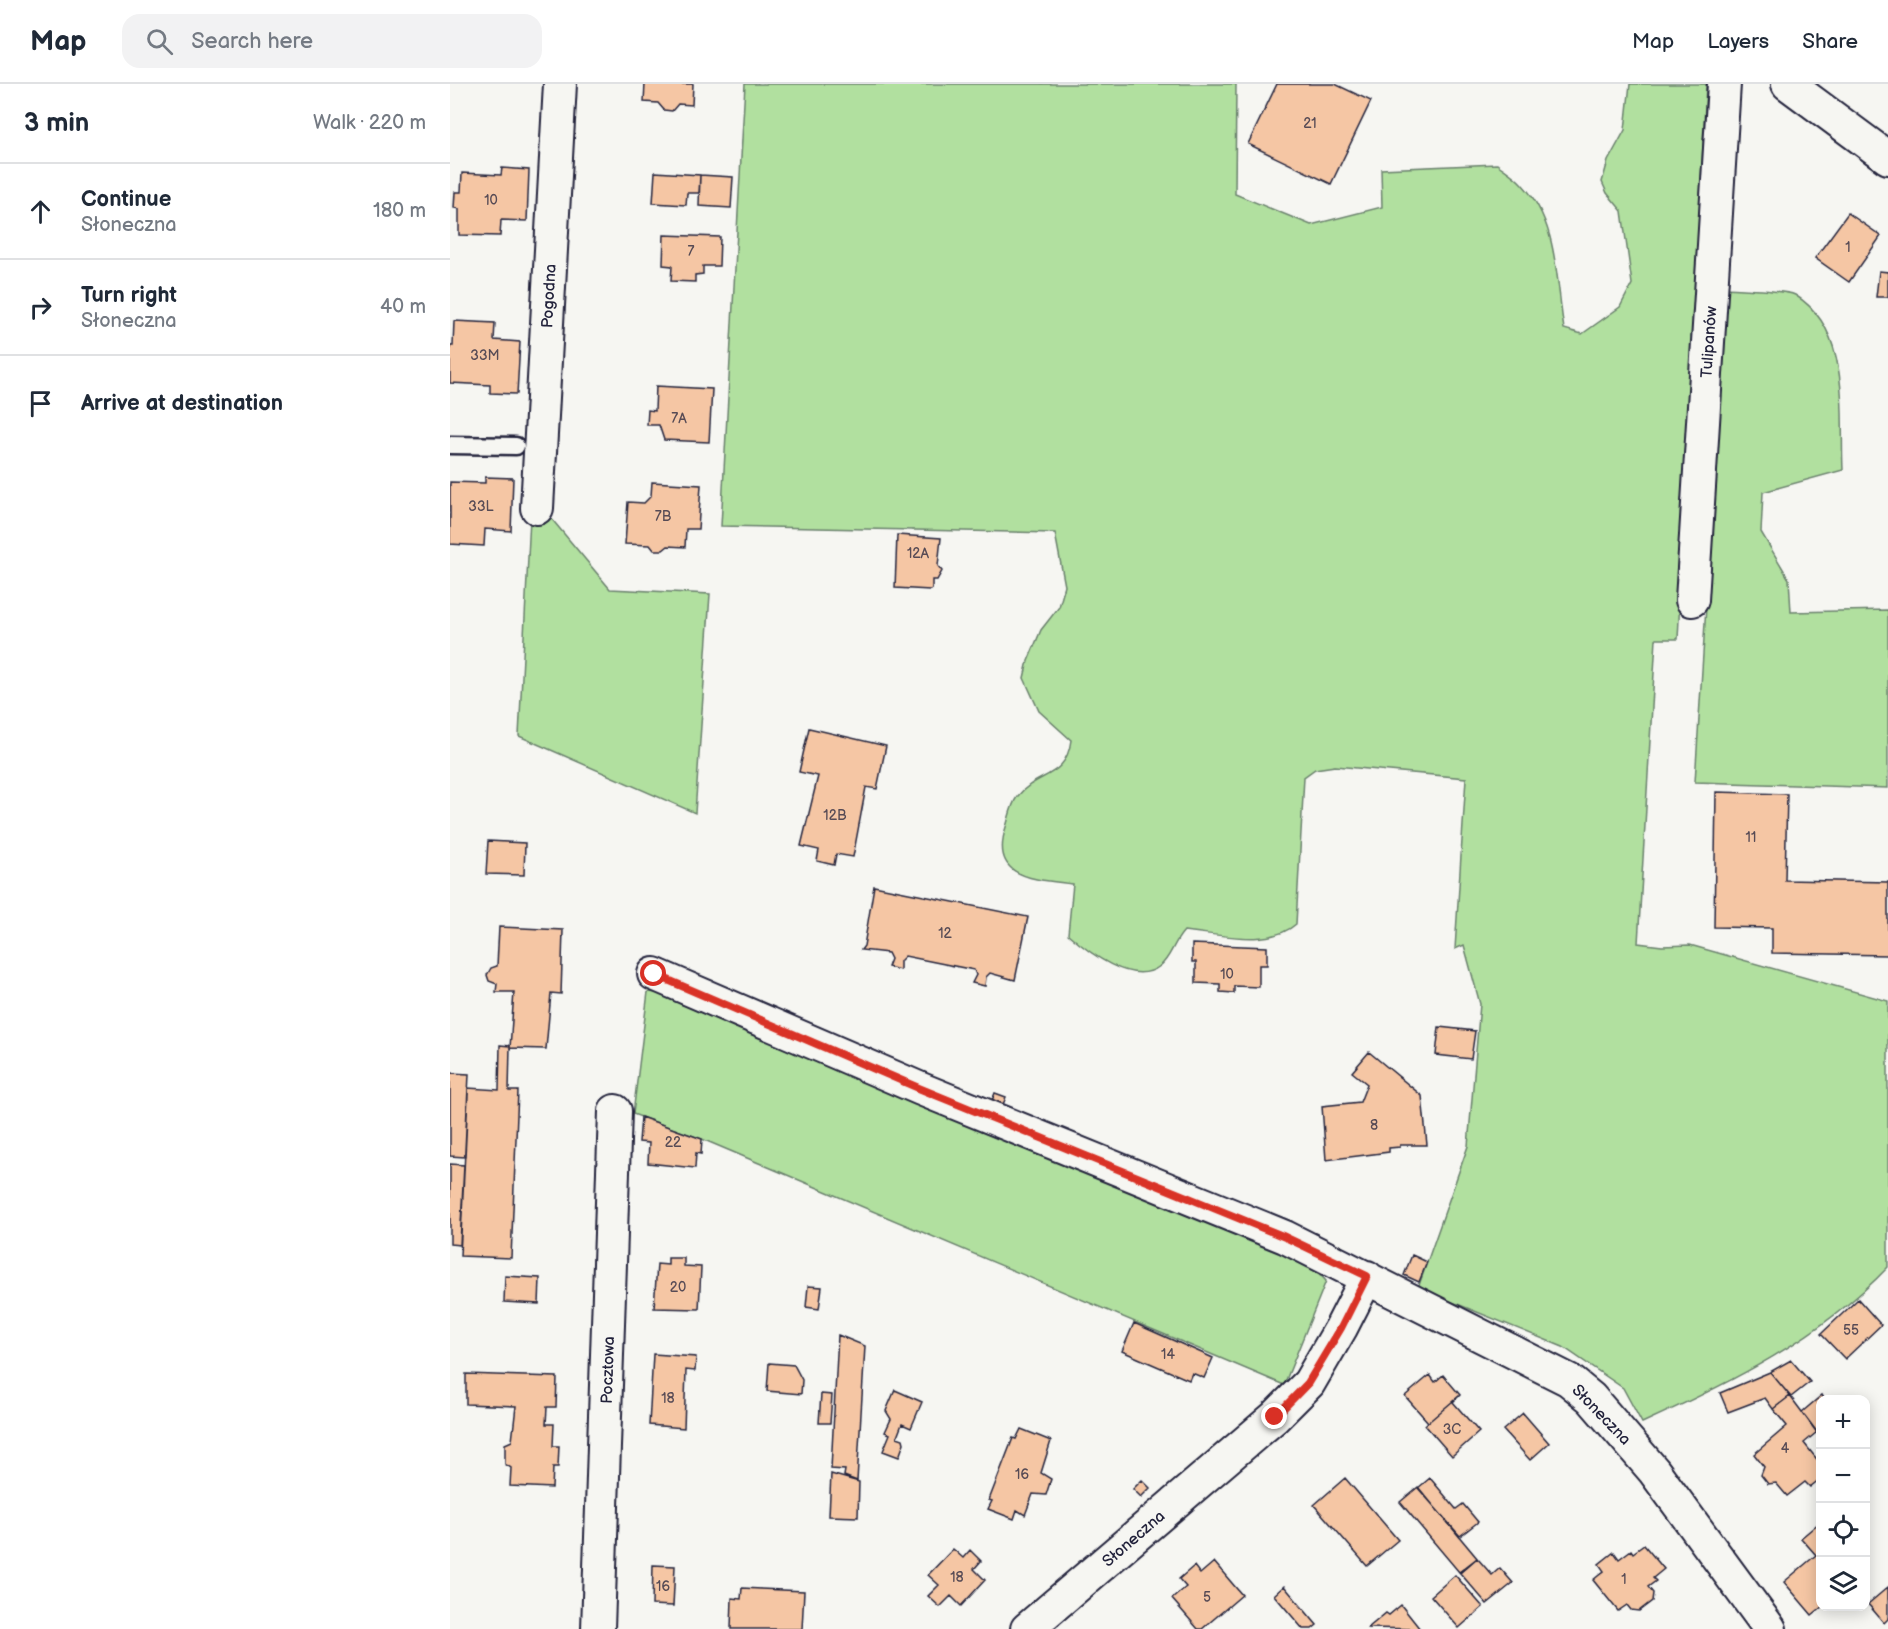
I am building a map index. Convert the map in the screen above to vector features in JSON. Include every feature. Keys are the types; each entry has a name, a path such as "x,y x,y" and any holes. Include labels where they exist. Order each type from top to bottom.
{"street":[{"name":"Pogodna","path":"537,508 560,84"},
{"name":"Tulipanów","path":"1692,600 1724,84"},
{"path":"1788,84 1888,158"},
{"name":"Słoneczna","path":"654,974 921,1089 1285,1237 1367,1276 1569,1380 1591,1398 1654,1471 1770,1629"},
{"name":"Pocztowa","path":"598,1629 615,1111"},
{"name":"Słoneczna","path":"1027,1629 1266,1425 1308,1383 1341,1328 1367,1276"}],"lane":[{"path":"450,445 516,446"}],"green space":[{"path":"745,84 1236,84 1235,194 1311,225 1382,207 1381,169 1497,164 1522,184 1534,199 1543,216 1554,252 1564,329 1582,334 1620,307 1632,284 1622,211 1607,193 1602,182 1608,161 1625,130 1630,84 1706,84 1678,639 1656,639 1638,943 1662,946 1690,945 1888,1001 1888,1267 1862,1292 1834,1316 1773,1357 1708,1392 1642,1423 1623,1388 1563,1347 1418,1288 1468,1146 1480,1004 1464,945 1455,949 1466,778 1335,766 1315,769 1304,777 1296,924 1285,931 1272,936 1243,938 1184,931 1160,966 1149,972 1137,973 1111,965 1068,934 1073,884 1018,873 1009,867 1004,857 1002,844 1010,812 1017,797 1033,783 1057,769 1068,753 1071,740 1039,711 1024,678 1028,661 1041,630 1059,607 1065,586 1055,533 721,526"},
{"path":"1726,288 1795,295 1813,310 1826,329 1834,351 1842,399 1843,470 1763,492 1761,532 1789,579 1791,612 1888,610 1888,788 1695,782"},
{"path":"545,511 610,589 710,594 695,813 519,736 530,518"},
{"path":"648,992 686,996 1313,1267 1326,1281 1284,1385 702,1139 633,1114"}],"building":[{"path":"645,84 693,84 692,105 678,104 672,111 664,110 658,103 644,102"},
{"path":"1277,84 1335,84 1371,101 1331,184 1248,144"},
{"path":"502,168 529,170 527,221 501,220 500,236 459,235 459,209 454,208 455,192 461,192 462,173 501,175"},
{"path":"655,172 700,175 699,193 687,193 686,205 653,203"},
{"path":"700,175 733,177 731,208 699,206"},
{"path":"1848,213 1881,236 1849,282 1815,258"},
{"path":"664,235 720,237 719,266 703,266 703,274 695,275 695,282 671,281 672,266 663,265"},
{"path":"1879,271 1888,272 1888,297 1876,297"},
{"path":"454,321 495,323 494,340 520,342 517,394 490,393 490,385 450,383 450,346 453,346"},
{"path":"656,386 712,389 709,442 664,440 659,425 647,425 648,410 655,411"},
{"path":"485,477 513,478 511,531 485,529 484,546 450,544 450,482 485,483"},
{"path":"652,482 701,485 698,529 686,529 685,547 668,546 663,550 654,550 650,545 625,544 628,502 644,503 651,496"},
{"path":"897,535 941,538 938,566 942,571 937,580 932,580 932,589 895,588"},
{"path":"809,728 886,746 877,789 866,787 853,857 836,854 834,865 817,861 819,850 801,846 818,776 799,772"},
{"path":"1716,792 1787,794 1785,880 1888,882 1888,955 1772,953 1772,928 1714,927"},
{"path":"488,841 525,843 524,875 486,874"},
{"path":"874,886 1028,917 1015,980 990,973 986,977 985,986 972,983 976,975 974,970 905,956 900,961 900,970 888,967 891,959 888,953 861,950 864,946"},
{"path":"499,927 563,930 561,994 551,993 546,1049 510,1048 514,992 496,992 497,984 489,981 487,975 491,968 497,966"},
{"path":"1192,944 1267,947 1267,965 1259,965 1259,987 1234,986 1234,993 1220,992 1220,984 1196,983 1196,962 1192,962"},
{"path":"1439,1027 1475,1031 1471,1059 1436,1055"},
{"path":"500,1045 510,1046 509,1091 518,1091 511,1258 460,1256 468,1088 499,1090"},
{"path":"1369,1052 1422,1096 1427,1145 1400,1145 1400,1147 1389,1148 1389,1152 1326,1160 1322,1106 1360,1102 1367,1084 1352,1072"},
{"path":"450,1073 469,1074 465,1157 450,1156"},
{"path":"995,1093 1006,1097 1002,1107 991,1103"},
{"path":"641,1117 702,1139 701,1154 696,1153 695,1168 648,1163 649,1143 639,1142"},
{"path":"450,1164 464,1165 460,1245 450,1244"},
{"path":"1412,1255 1427,1262 1419,1282 1404,1275"},
{"path":"668,1258 684,1258 684,1266 701,1267 699,1309 654,1308 657,1264 668,1265"},
{"path":"505,1276 540,1278 539,1304 504,1302"},
{"path":"808,1286 822,1287 819,1309 806,1307"},
{"path":"1858,1299 1881,1325 1845,1359 1821,1334"},
{"path":"1134,1323 1213,1358 1204,1378 1192,1373 1189,1380 1122,1351"},
{"path":"838,1335 865,1346 857,1481 844,1476 845,1470 831,1469"},
{"path":"653,1354 696,1357 695,1371 686,1370 684,1428 649,1425"},
{"path":"1791,1360 1810,1382 1791,1397 1770,1372"},
{"path":"769,1363 794,1365 802,1380 801,1394 767,1391"},
{"path":"1770,1372 1790,1396 1773,1409 1765,1398 1728,1412 1720,1393"},
{"path":"466,1374 557,1377 556,1407 547,1407 546,1424 554,1424 553,1446 559,1446 558,1467 553,1467 552,1488 510,1486 511,1468 505,1464 505,1444 512,1441 516,1406 466,1404"},
{"path":"1430,1375 1435,1382 1443,1375 1460,1395 1425,1425 1428,1422 1405,1396"},
{"path":"895,1390 922,1402 911,1428 902,1424 897,1437 903,1439 904,1443 899,1457 883,1451 890,1434 885,1432 891,1419 886,1411"},
{"path":"821,1394 832,1395 830,1423 819,1423"},
{"path":"1460,1395 1453,1402 1479,1432 1452,1456 1425,1425"},
{"path":"1790,1396 1816,1431 1804,1443 1816,1458 1816,1482 1810,1487 1805,1482 1787,1496 1776,1483 1768,1484 1761,1475 1764,1467 1754,1454 1787,1426 1773,1409"},
{"path":"1816,1400 1816,1431 1802,1412"},
{"path":"1523,1413 1549,1443 1530,1460 1503,1430"},
{"path":"1021,1429 1051,1441 1041,1473 1051,1479 1046,1495 1033,1494 1025,1515 1017,1510 1014,1519 988,1509 992,1501 989,1500 1013,1438 1016,1439"},
{"path":"831,1474 859,1482 858,1517 829,1516"},
{"path":"1345,1478 1398,1540 1367,1566 1314,1505"},
{"path":"1430,1478 1456,1509 1463,1504 1478,1522 1460,1536 1418,1488"},
{"path":"1142,1480 1150,1488 1141,1497 1133,1489"},
{"path":"1418,1487 1477,1558 1459,1572 1400,1502"},
{"path":"1816,1525 1816,1555 1801,1538"},
{"path":"1644,1545 1664,1569 1653,1578 1656,1581 1648,1587 1653,1593 1652,1601 1639,1611 1631,1610 1627,1605 1618,1611 1593,1580 1604,1571 1599,1564 1614,1552 1619,1559 1631,1550 1633,1553"},
{"path":"953,1549 963,1558 970,1550 981,1561 974,1569 985,1580 961,1606 951,1596 940,1607 928,1596 939,1585 928,1575"},
{"path":"1816,1555 1817,1611 1812,1615 1784,1582"},
{"path":"1477,1558 1492,1575 1500,1568 1513,1583 1487,1604 1460,1573"},
{"path":"1214,1562 1242,1595 1202,1629 1198,1629 1172,1599 1186,1587 1179,1579 1194,1566 1200,1574"},
{"path":"653,1565 675,1566 673,1606 652,1605"},
{"path":"1455,1575 1483,1607 1459,1628 1431,1596"},
{"path":"1284,1586 1317,1625 1312,1629 1303,1629 1274,1595"},
{"path":"1888,1587 1888,1619 1884,1623 1870,1606 1870,1602"},
{"path":"742,1588 804,1591 802,1629 731,1629 732,1598 741,1599"},
{"path":"1401,1605 1420,1629 1368,1628 1386,1613 1389,1615"}],"route":[{"path":"654,974 921,1089 1285,1237 1367,1276 1341,1328 1308,1383 1275,1417"}]}
